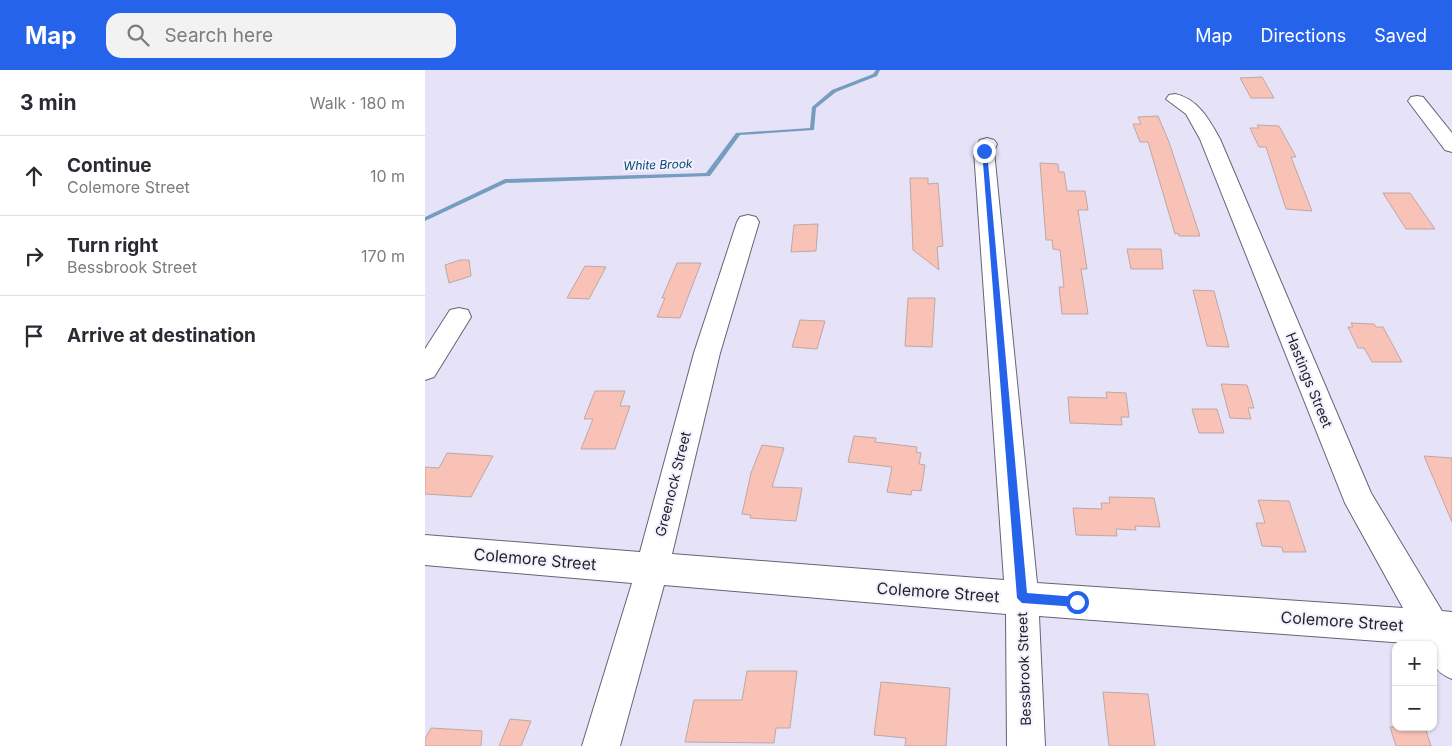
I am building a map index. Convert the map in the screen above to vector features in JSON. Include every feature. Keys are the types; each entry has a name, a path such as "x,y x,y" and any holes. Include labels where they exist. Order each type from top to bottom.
{"street":[{"name":"Hastings Street","path":"1175,99 1185,102 1197,116 1210,139 1360,503 1442,628 1452,660"},
{"path":"1417,101 1452,146"},
{"name":"Bessbrook Street","path":"987,144 984,151 1022,598 1026,746"},
{"name":"Greenock Street","path":"601,746 652,569 707,353 747,222"},
{"path":"425,370 459,317"},
{"name":"Colemore Street","path":"425,550 1022,598 1442,628"}],"building":[{"path":"1262,77 1274,98 1251,98 1240,78"},
{"path":"1158,116 1169,142 1200,236 1179,236 1178,233 1175,234 1148,142 1140,142 1133,124 1141,124 1138,117"},
{"path":"1257,125 1279,126 1296,157 1291,157 1312,211 1286,209 1266,147 1259,147 1250,128 1259,128"},
{"path":"1040,163 1058,164 1059,172 1064,172 1067,191 1085,191 1088,210 1078,210 1087,269 1081,269 1088,314 1062,314 1059,287 1064,287 1060,250 1053,249 1052,240 1046,240"},
{"path":"910,178 928,178 928,184 938,183 943,246 937,247 939,270 913,250"},
{"path":"1383,193 1410,193 1435,229 1406,229"},
{"path":"818,224 816,251 791,252 794,225"},
{"path":"1127,249 1161,249 1163,269 1131,269"},
{"path":"460,260 469,260 471,276 449,283 445,265"},
{"path":"677,263 701,263 680,318 657,317 665,298 662,298"},
{"path":"585,266 606,267 589,299 567,298"},
{"path":"1193,290 1214,291 1229,347 1207,346"},
{"path":"908,298 935,298 932,347 905,346"},
{"path":"800,320 825,321 817,349 792,347"},
{"path":"1351,323 1374,324 1376,327 1383,327 1402,362 1372,362 1364,348 1358,348 1348,327 1353,327"},
{"path":"1221,384 1247,385 1254,408 1248,408 1251,419 1230,418"},
{"path":"595,391 625,391 620,406 630,406 615,449 581,449 593,419 584,419"},
{"path":"1106,392 1126,393 1129,417 1121,417 1122,425 1070,423 1068,397 1107,398"},
{"path":"1192,409 1217,409 1224,433 1199,433"},
{"path":"854,436 876,438 875,442 917,447 916,452 921,453 919,464 925,465 921,491 912,490 911,495 887,492 892,467 848,462"},
{"path":"762,445 784,448 772,487 802,488 796,521 750,518 751,515 742,514 751,473"},
{"path":"447,453 493,456 471,497 425,494 425,467 439,468"},
{"path":"1424,456 1452,458 1452,522"},
{"path":"1109,497 1154,498 1160,527 1135,526 1136,530 1116,529 1117,536 1076,535 1073,508 1102,509 1101,503 1110,503"},
{"path":"1258,500 1289,501 1306,552 1283,552 1282,547 1262,546 1256,523 1265,523"},
{"path":"747,671 797,671 790,728 776,728 774,743 685,742 694,700 742,700"},
{"path":"881,682 950,688 946,746 905,746 906,738 874,735"},
{"path":"1103,692 1148,694 1155,746 1109,746"},
{"path":"510,719 531,721 521,746 499,746"},
{"path":"1390,727 1392,727 1392,731 1426,731 1431,746 1396,746"},
{"path":"431,728 482,731 481,746 425,746 425,739"}],"waterway":[{"name":"White Brook","path":"425,219 505,181 708,175 738,134 812,129 814,108 834,91 875,75 878,70"}],"route":[{"path":"984,151 1022,598 1077,602"}]}
